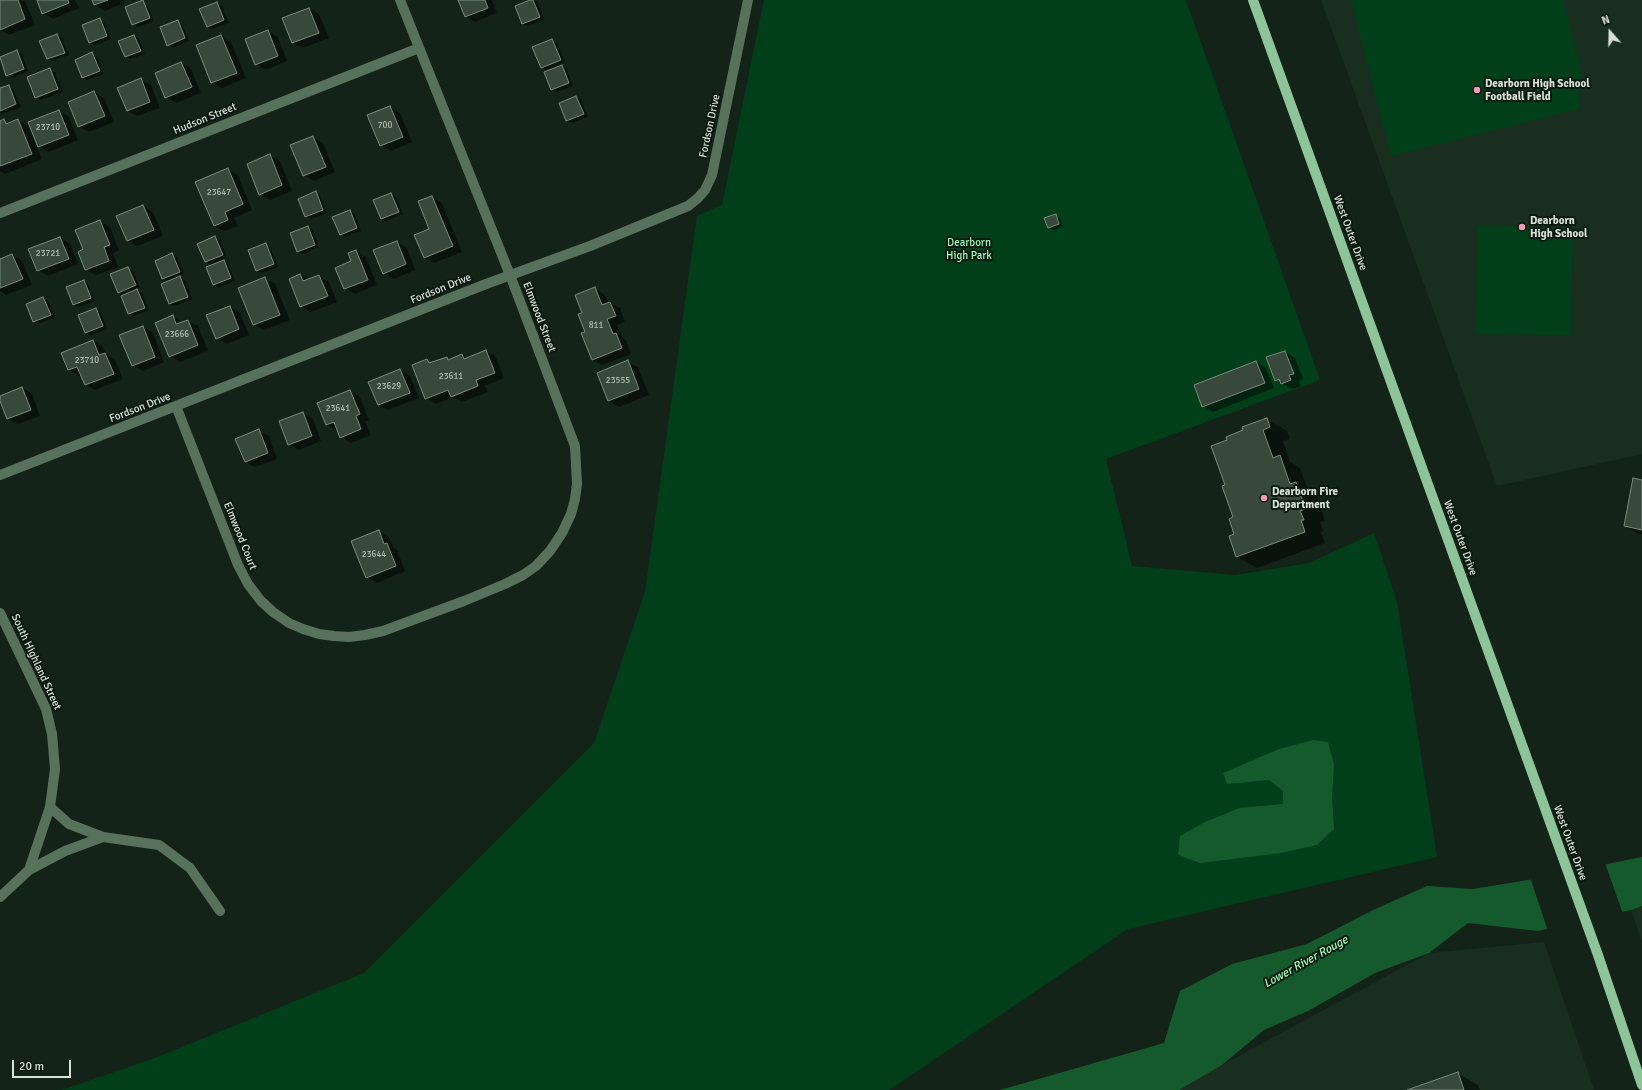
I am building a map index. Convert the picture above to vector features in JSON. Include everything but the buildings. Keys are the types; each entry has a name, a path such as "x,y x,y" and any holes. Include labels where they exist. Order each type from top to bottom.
{"main road":[{"name":"West Outer Drive","path":"1253,0 1598,955 1642,1085"}],"street":[{"name":"Elmwood Street","path":"400,0 510,275 575,446 577,484 575,500 571,514 562,534 536,566 523,575 464,601"},
{"name":"Fordson Drive","path":"0,475 510,275 590,246 688,206 705,190 712,176 748,0"},
{"name":"Hudson Street","path":"0,213 419,48"},
{"name":"Elmwood Court","path":"176,406 238,565 248,584 261,601 273,612 289,623 319,634 349,637 383,630 464,601"},
{"name":"South Highland Street","path":"0,613 46,709 55,752 55,770 50,807 29,870 0,896"},
{"path":"50,807 69,824 103,837 159,845 190,868 220,911"},
{"path":"29,870 65,851 103,837"}],"shaded area":[{"name":"Dearborn High School","path":"1321,0 1642,0 1642,454 1497,486"},
{"path":"1642,899 1642,942 1631,910"},
{"path":"1544,942 1594,1090 1133,1090 1222,1065 1429,953"}],"green space":[{"name":"Dearborn High Park","path":"764,0 1186,0 1320,380 1106,459 1132,566 1235,575 1309,563 1374,533 1397,602 1437,857 1128,929 889,1090 62,1090 155,1058 364,973 594,743 645,592 697,216 722,205"},
{"name":"Dearborn High School Football Field","path":"1351,0 1563,0 1581,70 1579,109 1391,156"},
{"path":"1477,226 1573,227 1571,335 1476,334"}],"water":[{"path":"1313,740 1328,742 1334,764 1332,799 1334,829 1317,845 1281,853 1200,863 1178,855 1180,836 1203,823 1239,808 1283,804 1283,791 1269,780 1227,784 1223,773 1279,749"},
{"name":"Lower River Rouge","path":"1642,857 1642,906 1631,910 1538,931 1468,923 1429,953 1375,973 1308,1011 1264,1030 1222,1065 1179,1090 1000,1090 1164,1043 1180,991 1232,964 1307,944 1373,910 1427,886 1473,889 1528,880"}],"pier":[{"path":"1605,863 1623,914 1548,931 1530,877"}],"place":[{"name":"Dearborn High School Football Field","path":"1477,90"},
{"name":"Dearborn High School","path":"1522,227"},
{"name":"Dearborn Fire Department","path":"1264,498"}]}
